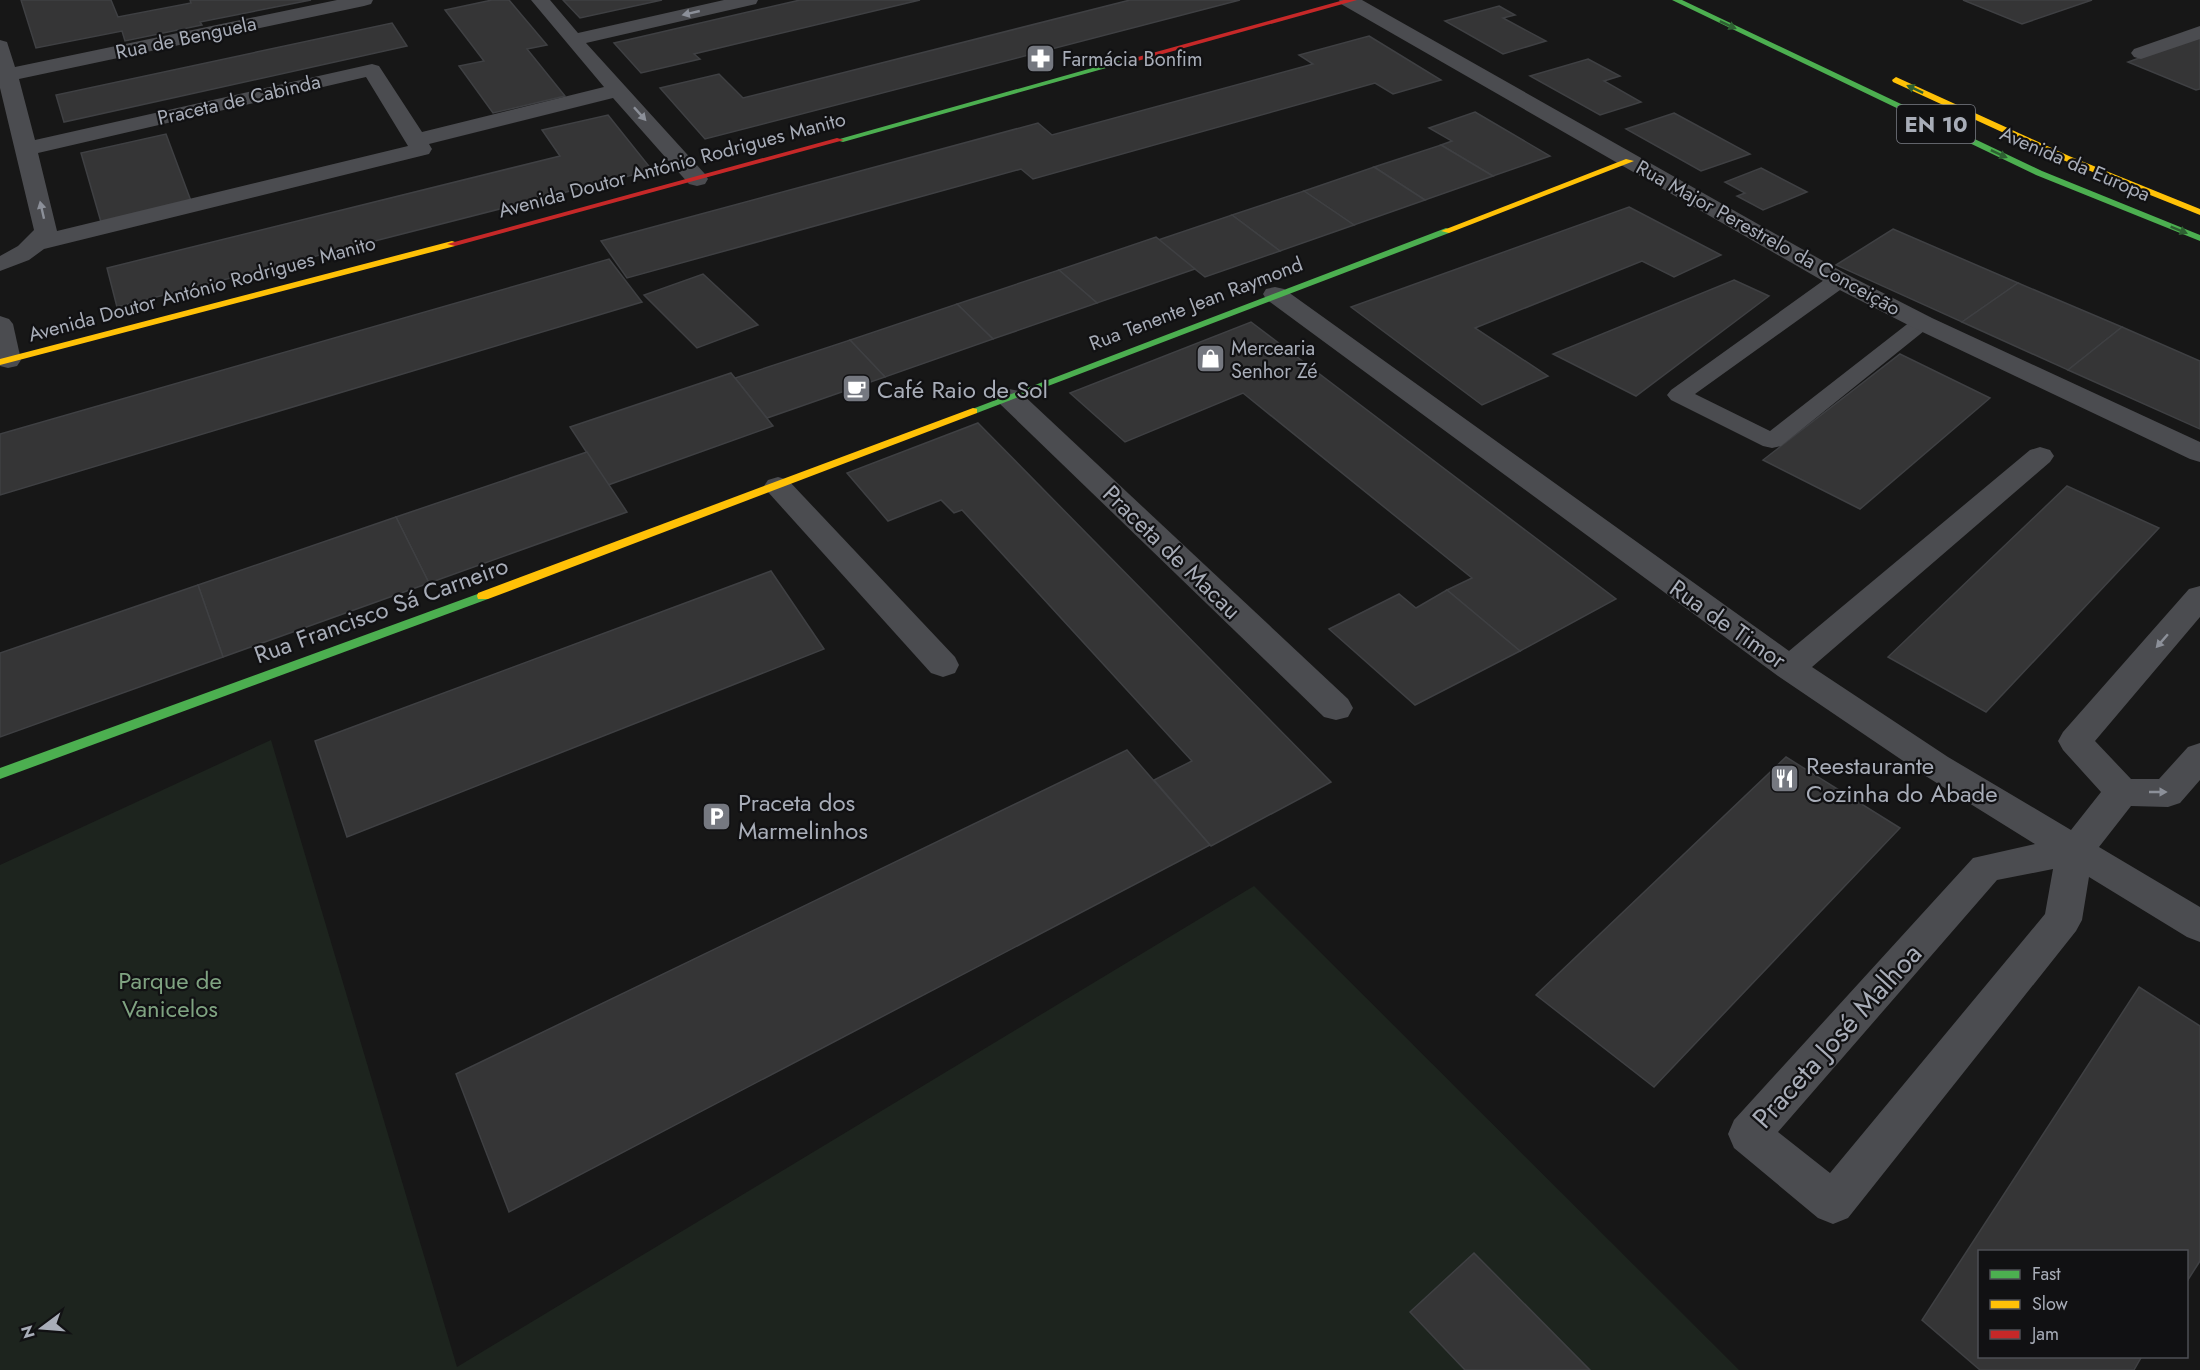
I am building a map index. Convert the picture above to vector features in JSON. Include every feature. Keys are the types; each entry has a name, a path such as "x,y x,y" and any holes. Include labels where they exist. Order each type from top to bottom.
{"street":[{"name":"Rua de Benguela","path":"8,75 364,0"},
{"path":"540,0 697,179"},
{"path":"573,40 748,0"},
{"name":"Rua Major Perestrelo da Conceição","path":"1350,0 1839,280 1923,323 2200,453"},
{"name":"Avenida Doutor António Rodrigues Manito","path":"4,361 697,179 1350,0"},
{"name":"Avenida da Europa","path":"1676,0 2039,173 2200,238"},
{"path":"2141,53 2200,32"},
{"path":"0,46 44,216 46,230 39,243"},
{"name":"Praceta de Cabinda","path":"26,149 372,70 417,140"},
{"name":"Avenida da Europa","path":"1885,75 2066,158 2200,212"},
{"path":"0,264 19,258 39,243 422,149 417,140 618,90"},
{"name":"Rua Tenente Jean Raymond","path":"778,486 1275,294 1629,161"},
{"name":"Rua de Timor","path":"1275,294 1790,668 1936,766 2200,926"},
{"path":"0,324 4,361"},
{"name":"Praceta de Macau","path":"1009,397 1336,708"},
{"path":"1790,668 2040,456"},
{"path":"778,486 943,665"},
{"name":"Rua Francisco Sá Carneiro","path":"0,774 778,486"},
{"path":"2200,597 2075,741 2122,792 2168,793 2200,756"},
{"path":"2075,850 2122,792"},
{"name":"Praceta José Malhoa","path":"2075,850 2063,920 1833,1203 1749,1134 1986,868 2075,850"}],"lane":[{"path":"1839,280 1679,395 1772,441 1923,323"}],"green space":[{"name":"Parque de Vanicelos","path":"271,740 457,1367 1254,886 1739,1370 0,1370 0,865"}],"building":[{"path":"21,0 111,0 118,17 191,3 190,0 311,0 200,22 202,25 125,41 122,31 36,48"},
{"path":"492,0 509,0 547,45 527,49 565,96 493,113 459,66 484,61 445,10"},
{"path":"563,0 662,0 580,18"},
{"path":"800,0 920,0 694,54 700,59 641,73 614,43"},
{"path":"1130,0 1240,0 705,139 660,88 719,74 743,98"},
{"path":"1963,0 2092,0 2022,24"},
{"path":"1499,6 1515,15 1503,18 1546,41 1503,54 1445,21"},
{"path":"392,23 407,46 64,122 56,95"},
{"path":"1369,36 1441,80 1393,94 1375,83 1033,179 1021,169 627,278 601,241 1038,123 1052,135 1313,64 1299,55"},
{"path":"2197,37 2200,38 2200,89 2196,90 2128,62"},
{"path":"1588,59 1620,76 1604,81 1641,102 1600,115 1530,76"},
{"path":"1475,112 1550,156 1493,176 1441,145 1452,141 1429,128"},
{"path":"1674,113 1750,154 1701,171 1626,129"},
{"path":"608,115 652,170 117,307 107,268 560,156 542,130"},
{"path":"166,134 191,201 101,222 81,153"},
{"path":"1441,145 1493,176 1425,200 1374,167"},
{"path":"1374,167 1425,200 1354,225 1304,191"},
{"path":"1761,168 1807,192 1763,210 1737,196 1745,193 1725,182"},
{"path":"1304,191 1354,225 1280,251 1232,215"},
{"path":"1629,207 1721,255 1674,277 1642,261 1475,328 1548,376 1482,405 1351,307"},
{"path":"1232,215 1280,251 1205,277 1158,240"},
{"path":"1893,229 2018,283 1962,322 1836,265"},
{"path":"1156,237 1195,269 1097,303 1059,270"},
{"path":"609,259 642,302 0,495 0,434"},
{"path":"1059,270 1097,303 993,339 957,304"},
{"path":"703,274 758,325 697,348 644,295"},
{"path":"1734,280 1769,296 1636,396 1553,354"},
{"path":"2018,283 2122,327 2068,370 1962,322"},
{"path":"957,304 993,339 885,377 850,340"},
{"path":"1251,322 1616,599 1520,651 1447,590 1472,578 1243,393 1125,442 1070,393"},
{"path":"2122,327 2200,361 2200,429 2068,370"},
{"path":"850,340 885,377 767,418 735,378"},
{"path":"1900,354 1990,398 1860,509 1763,460"},
{"path":"731,373 773,426 608,485 570,427"},
{"path":"978,423 1331,782 1211,846 1154,780 1192,761 962,510 954,513 941,500 888,521 847,473"},
{"path":"587,452 627,512 429,583 396,517"},
{"path":"2067,486 2159,528 1986,712 1888,657"},
{"path":"396,517 429,583 223,657 198,585"},
{"path":"771,571 824,649 347,837 315,741"},
{"path":"198,585 223,657 0,737 0,653"},
{"path":"1447,590 1520,651 1415,705 1329,629 1399,594 1416,608"},
{"path":"1127,750 1210,845 509,1212 456,1074"},
{"path":"1786,757 1900,828 1654,1087 1536,995"},
{"path":"2139,987 2200,1026 2200,1261 2188,1280 2188,1250 1978,1250 1978,1358 2141,1358 2134,1370 1980,1370 1922,1320"},
{"path":"1474,1253 1590,1370 1465,1370 1410,1312"}],"traffic: fast":[{"path":"1676,0 2039,173 2200,238"},
{"path":"840,140 1120,63"},
{"path":"973,411 1446,231"},
{"path":"0,774 483,596"}],"traffic: slow":[{"path":"1896,80 2066,158 2200,212"},
{"path":"1446,231 1629,161"},
{"path":"0,362 452,244"},
{"path":"483,596 973,411"}],"traffic: jam":[{"path":"1120,63 1353,0"},
{"path":"452,244 840,140"}],"place":[{"name":"Farmácia Bonfim","path":"1041,59"},
{"name":"Mercearia Senhor Zé","path":"1210,359"},
{"name":"Café Raio de Sol","path":"856,389"},
{"name":"Reestaurante Cozinha do Abade","path":"1785,779"},
{"name":"Praceta dos Marmelinhos","path":"717,816"}]}
